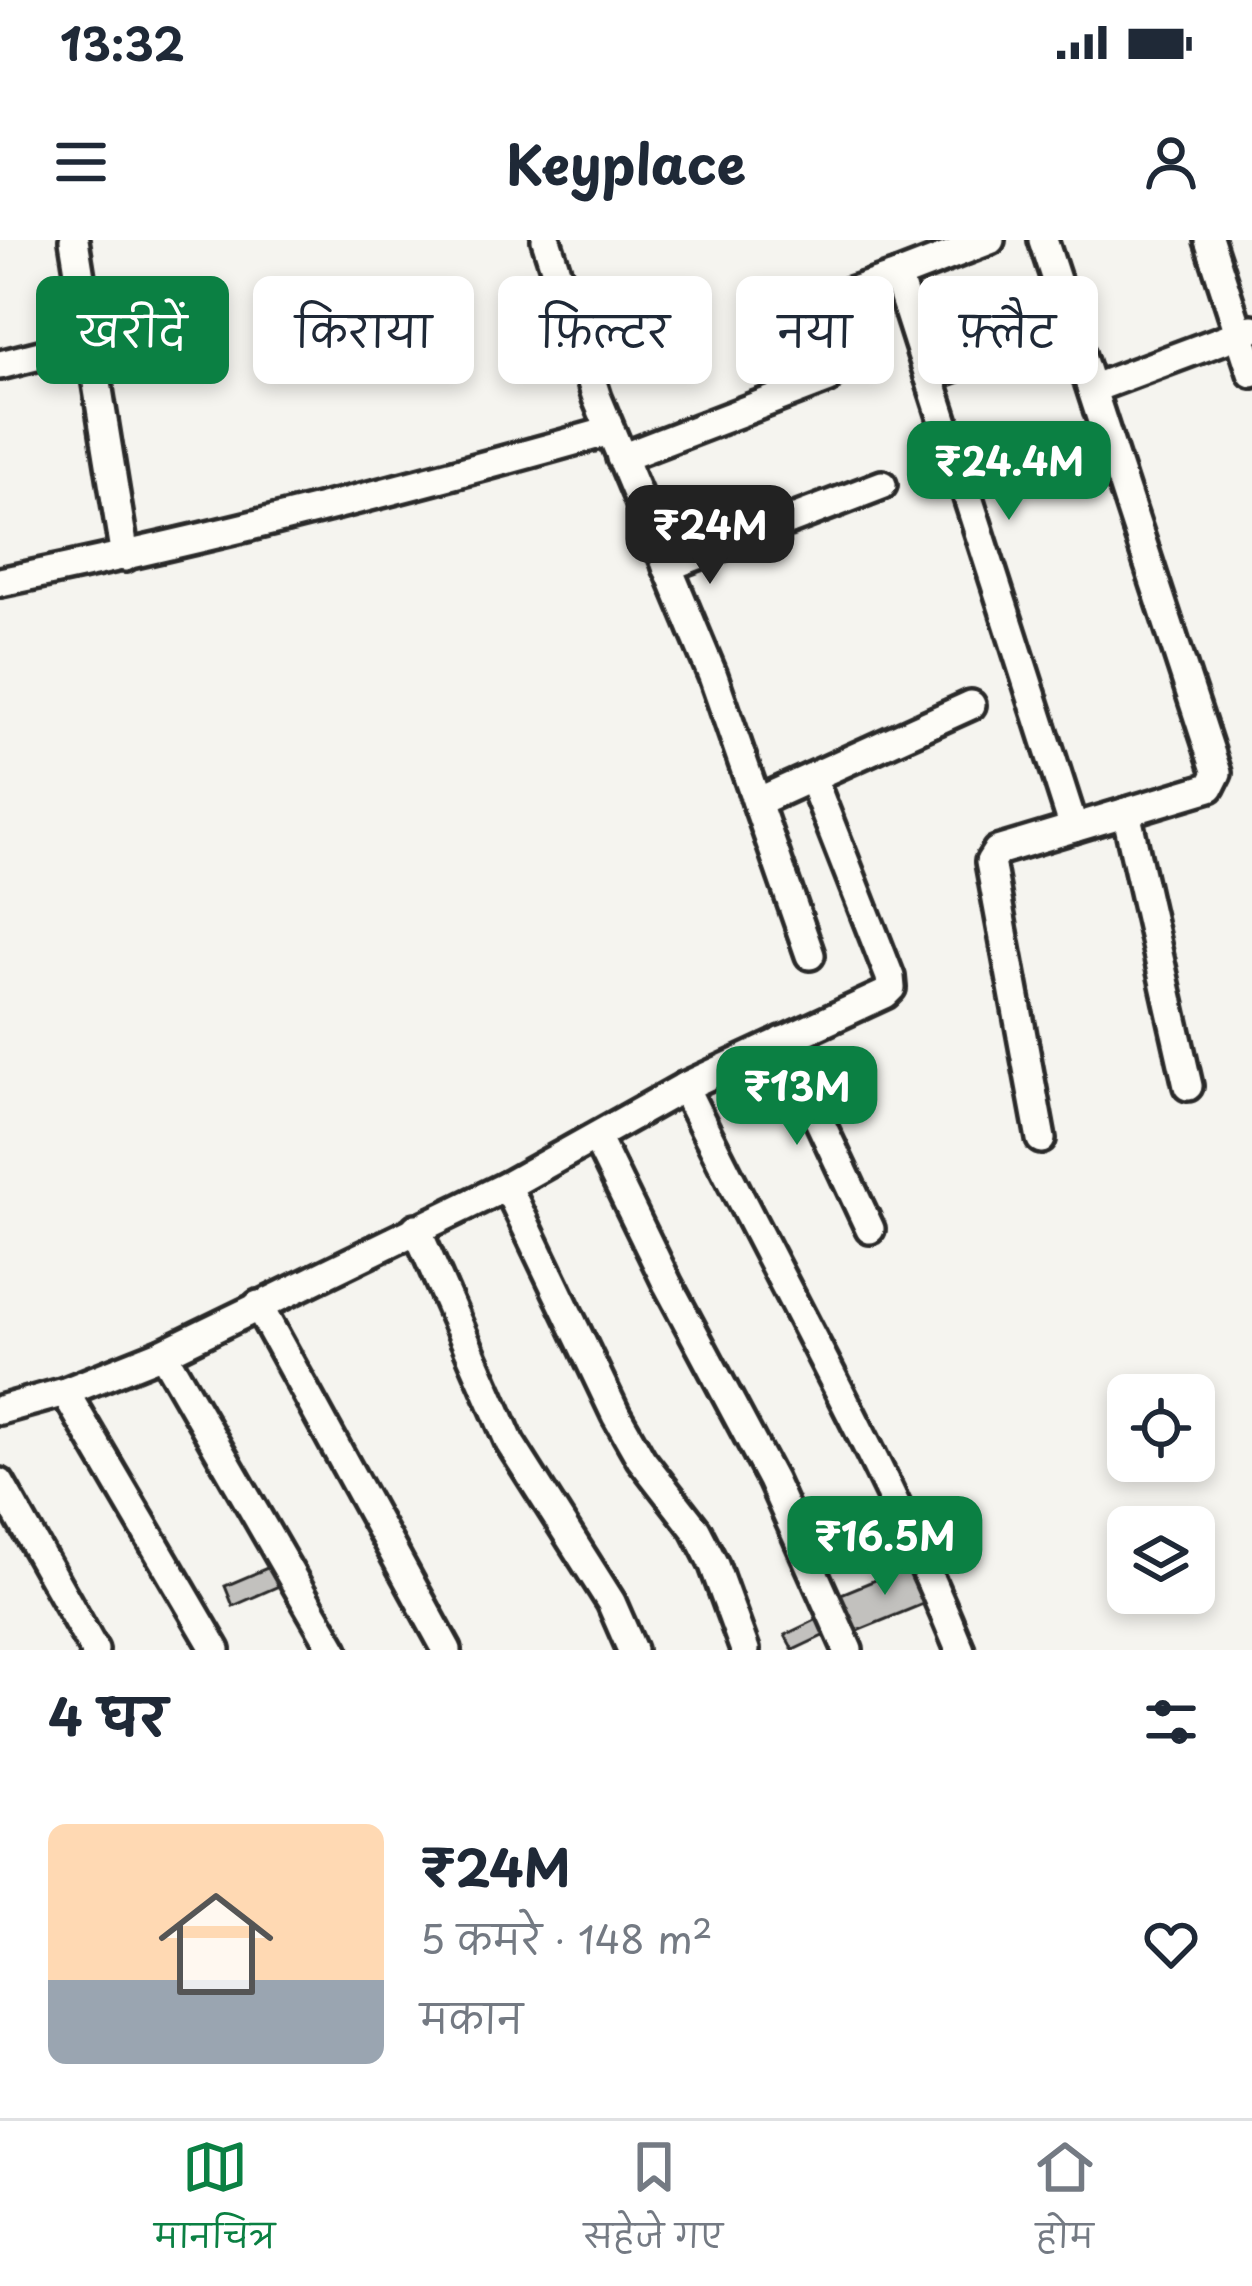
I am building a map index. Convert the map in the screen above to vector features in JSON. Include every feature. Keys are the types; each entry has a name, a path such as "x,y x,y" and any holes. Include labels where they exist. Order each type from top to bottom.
{"street":[{"path":"74,240 80,276"},
{"path":"546,240 610,430 713,676 810,955"},
{"path":"894,277 990,240"},
{"path":"1043,240 1056,276"},
{"path":"1209,240 1246,331 1252,373"},
{"path":"897,276 918,342"},
{"path":"1094,388 1246,331"},
{"path":"0,365 36,360"},
{"path":"99,384 125,557"},
{"path":"621,458 814,384"},
{"path":"932,384 1074,828"},
{"path":"1041,1139 990,862 997,851 1210,787 1217,772 1093,384"},
{"path":"0,582 125,557 438,480 610,430"},
{"path":"667,566 882,485"},
{"path":"757,802 971,705"},
{"path":"0,1410 65,1392 163,1353 507,1186 684,1087 885,994 891,988 890,977 812,778"},
{"path":"1126,812 1188,1086"},
{"path":"782,1041 870,1229"},
{"path":"684,1087 868,1446 953,1648"},
{"path":"596,1137 717,1381 772,1480 848,1650"},
{"path":"507,1186 616,1414 641,1459 696,1530 714,1565 745,1650"},
{"path":"416,1228 511,1443 611,1602 632,1650"},
{"path":"258,1304 447,1650"},
{"path":"163,1353 334,1650"},
{"path":"65,1392 216,1650"},
{"path":"0,1483 94,1650"}],"building":[{"path":"279,1563 288,1582 233,1606 225,1586"},
{"path":"917,1563 933,1600 852,1633 836,1596"},
{"path":"824,1616 836,1635 825,1635 793,1650 785,1635"}]}
